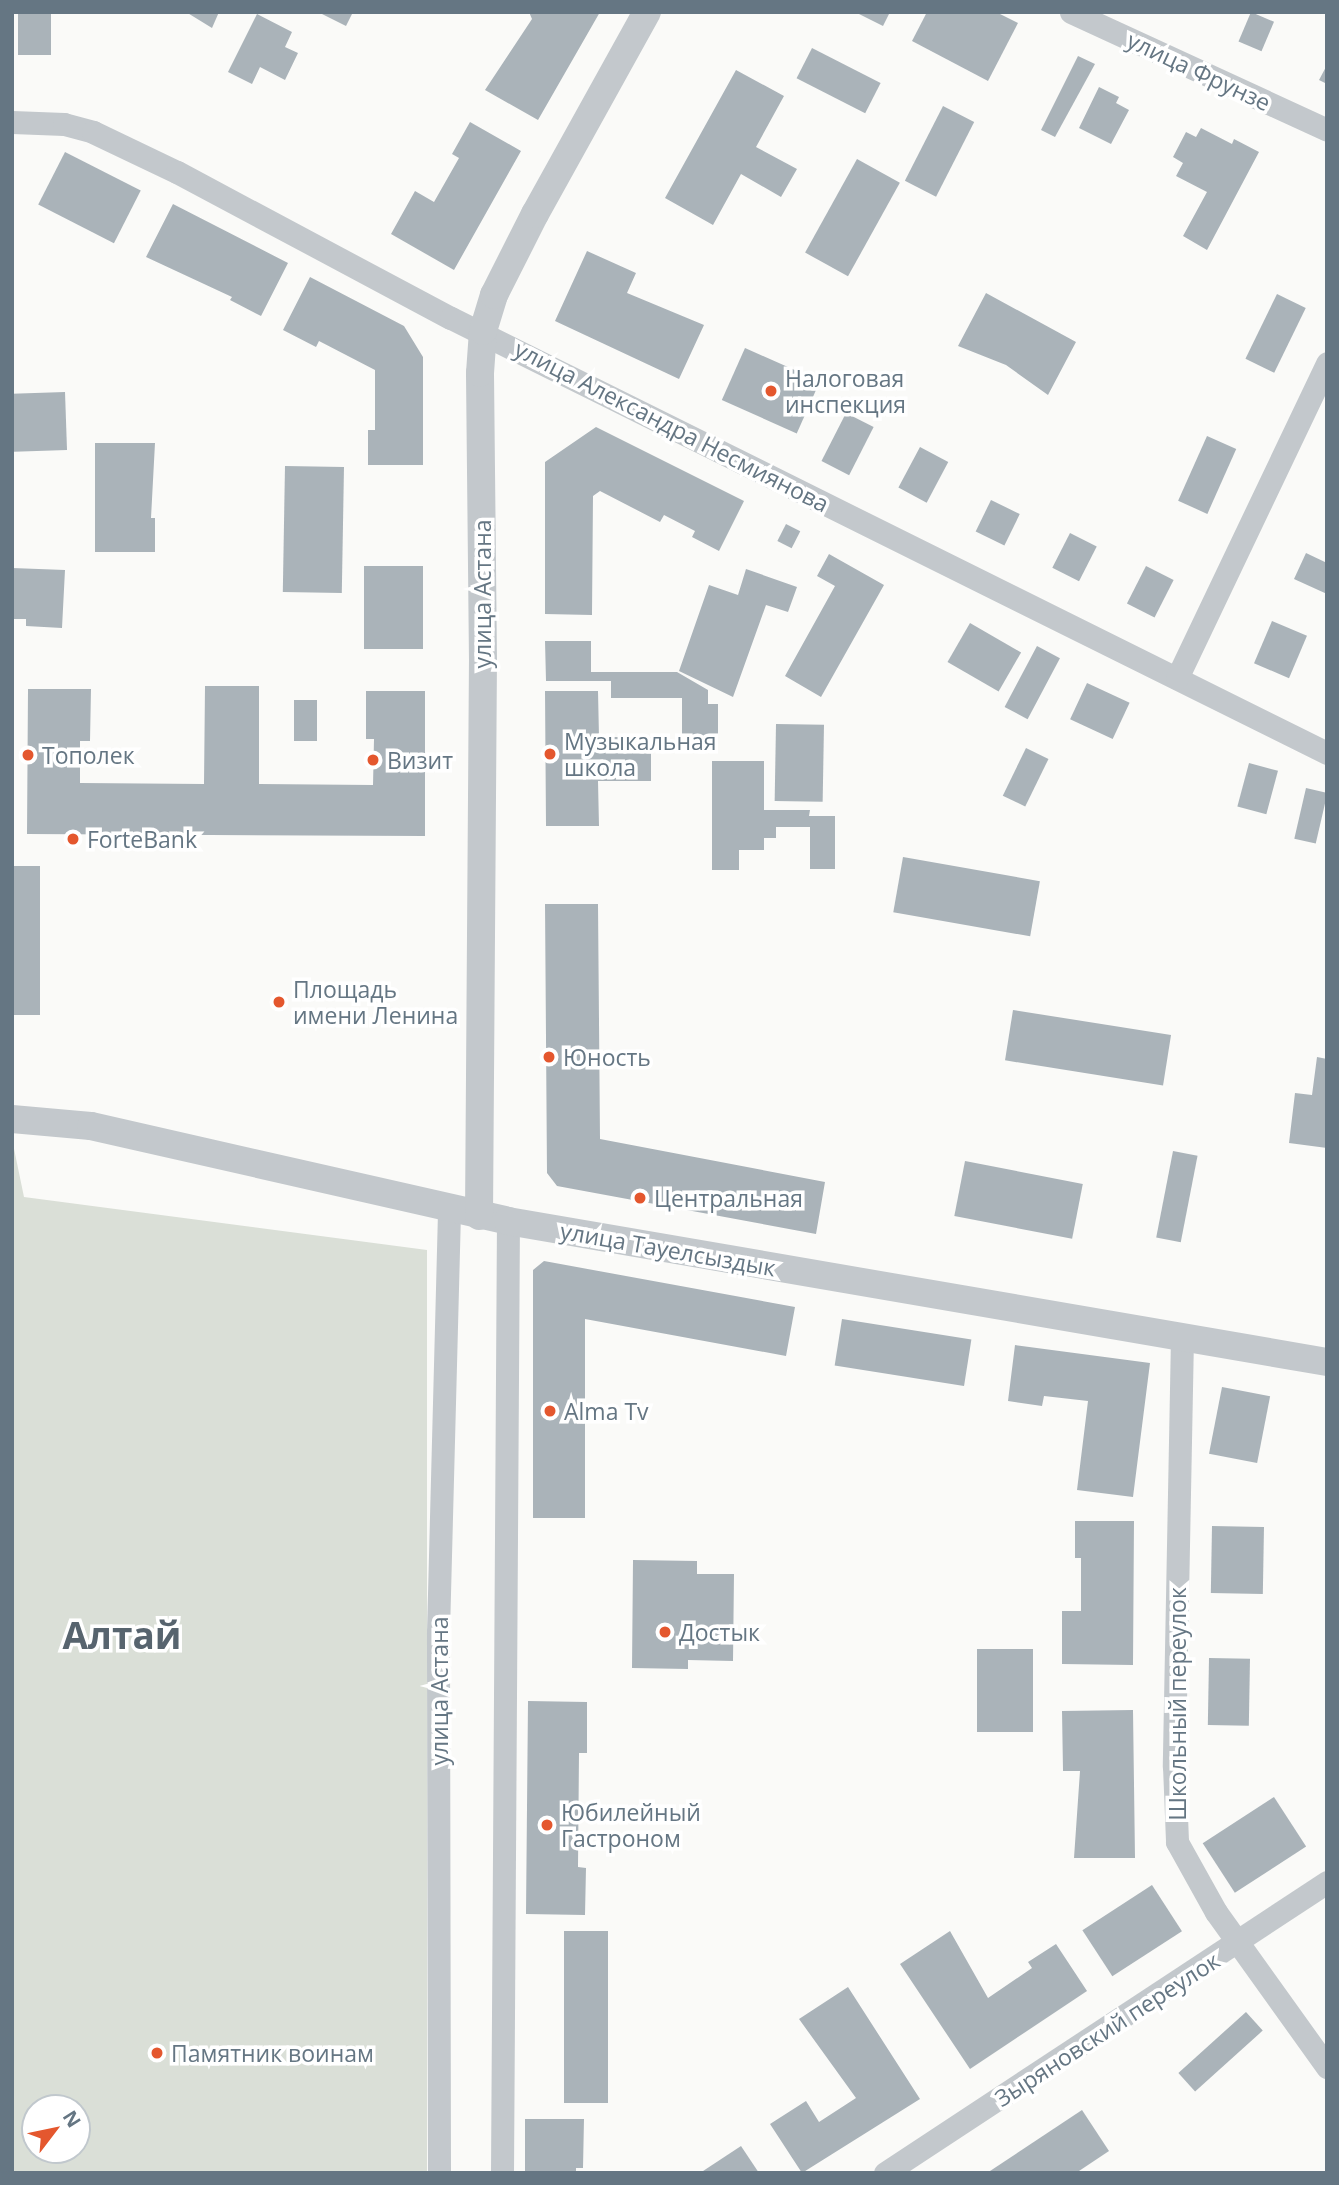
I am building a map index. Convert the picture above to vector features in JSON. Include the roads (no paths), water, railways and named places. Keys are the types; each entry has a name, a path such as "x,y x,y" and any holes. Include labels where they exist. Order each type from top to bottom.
{"street":[{"name":"улица Астана","path":"479,1216 483,674 480,373 484,331 494,295 529,226 647,12"},
{"name":"улица Фрунзе","path":"1071,12 1327,130"},
{"name":"улица Александра Несмиянова","path":"12,122 64,124 93,132 1327,753"},
{"path":"1177,678 1327,363"},
{"name":"улица Тауелсыздык","path":"12,1119 91,1126 479,1216 1327,1362"},
{"name":"улица Астана","path":"439,2173 439,1632 449,1209"},
{"path":"502,2173 508,1221"},
{"name":"Школьный переулок","path":"1182,1338 1174,1766 1177,1842 1189,1871 1327,2067"},
{"name":"Зыряновский переулок","path":"886,2173 1240,1943 1327,1882"}],"place":[{"name":"Налоговая инспекция","path":"771,391"},
{"name":"Музыкальная школа","path":"550,754"},
{"name":"Тополек","path":"28,755"},
{"name":"Визит","path":"373,760"},
{"name":"ForteBank","path":"73,839"},
{"name":"Площадь имени Ленина","path":"279,1002"},
{"name":"Юность","path":"549,1057"},
{"name":"Центральная","path":"640,1198"},
{"name":"Alma Tv","path":"550,1411"},
{"name":"Достык","path":"665,1632"},
{"name":"Юбилейный Гастроном","path":"547,1825"},
{"name":"Памятник воинам","path":"157,2053"}],"district":[{"name":"Алтай","path":"122,1635"}]}
